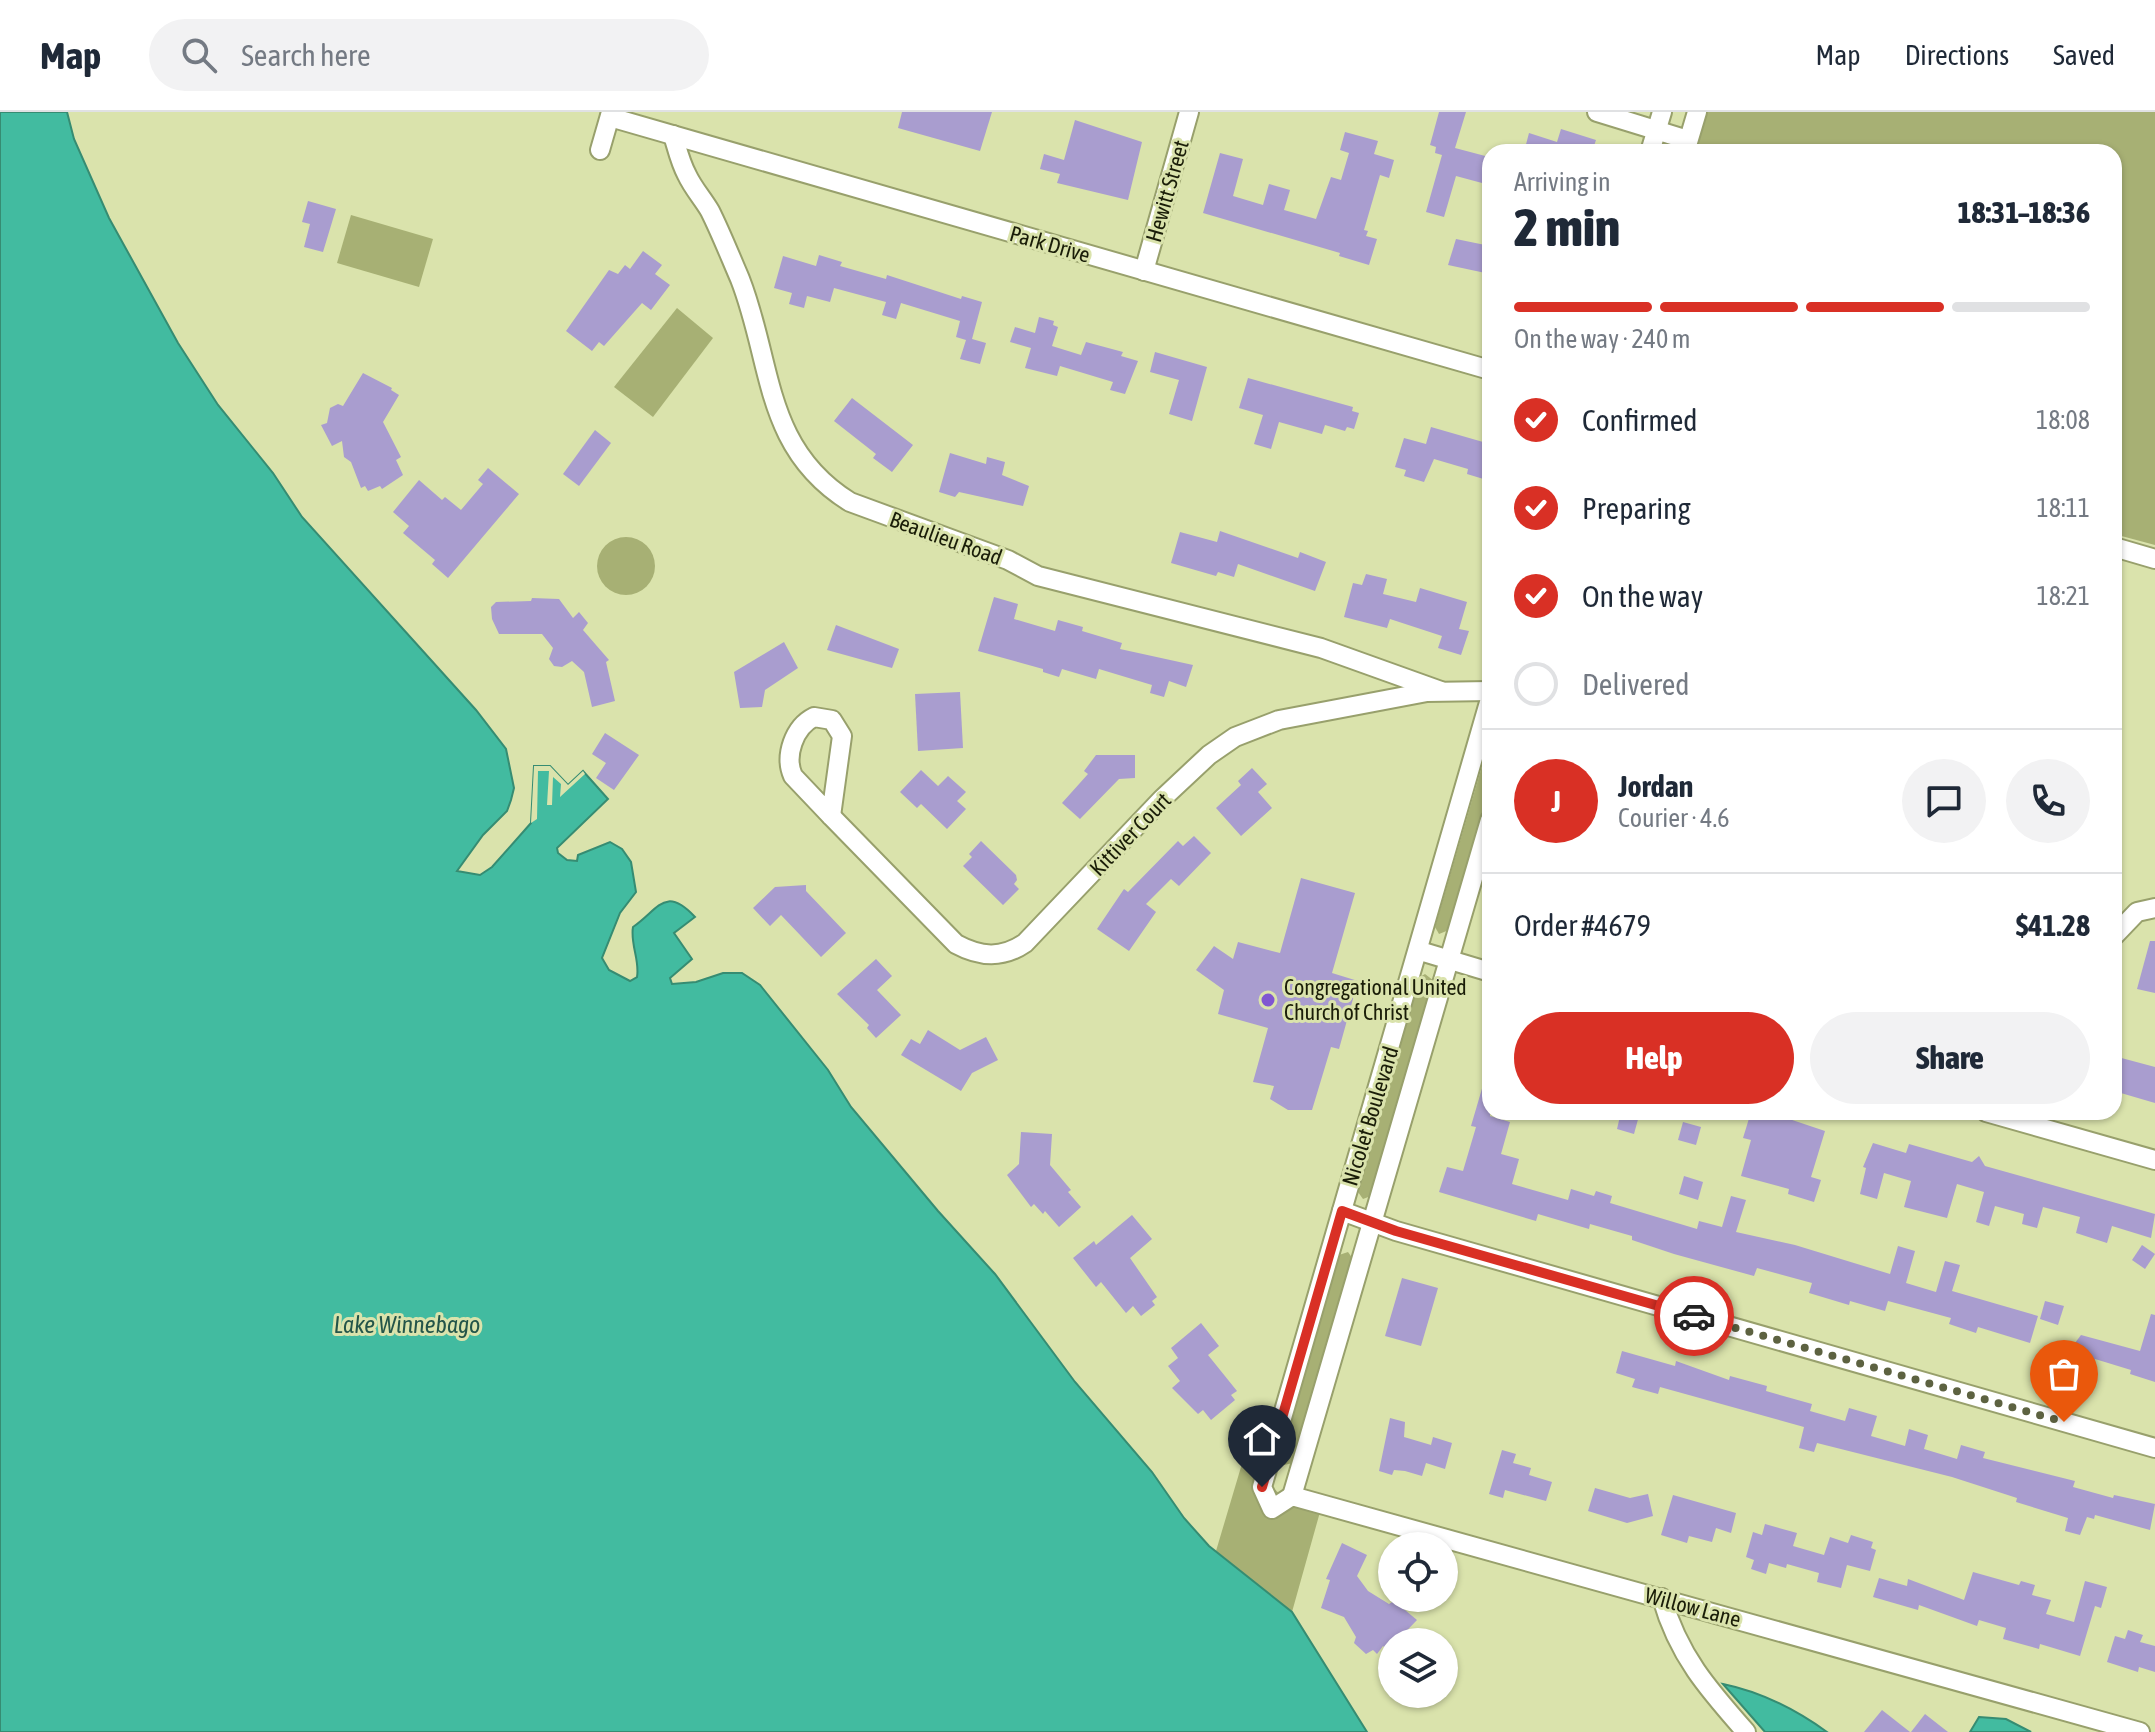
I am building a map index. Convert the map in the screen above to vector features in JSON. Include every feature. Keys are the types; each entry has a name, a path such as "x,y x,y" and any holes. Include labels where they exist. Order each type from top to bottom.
{"street":[{"name":"Hewitt Street","path":"1144,271 1189,112"},
{"path":"1597,112 1659,121 1684,144"},
{"path":"1687,144 1697,112"},
{"name":"Park Drive","path":"611,115 1482,368"},
{"path":"600,150 611,115"},
{"path":"1652,144 1659,121"},
{"name":"Beaulieu Road","path":"673,135 687,175 709,210 740,280 772,397 797,454 829,489 850,502 1008,560 1038,576 1321,648 1441,691"},
{"path":"2122,549 2155,559"},
{"name":"Kittiver Court","path":"831,816 842,736 832,720 814,717 800,727 789,756 793,776 831,816 956,944 982,955 999,955 1025,943 1162,799 1209,755 1235,737 1279,720 1441,691 1482,691"},
{"name":"Nicolet Boulevard","path":"1262,1487 1420,951 1482,728"},
{"name":"Nicolet Boulevard","path":"1292,1496 1482,847"},
{"path":"2122,928 2137,912 2155,908"},
{"path":"1420,951 1482,970"},
{"path":"2053,1121 2155,1160"},
{"path":"1342,1211 1374,1224 2155,1448"},
{"name":"Willow Lane","path":"1262,1487 1272,1509 1292,1496 2140,1732"},
{"path":"1662,1598 1671,1631 1692,1667 1746,1732"}],"green space":[{"path":"1707,112 2155,112 2155,545 2122,536 2122,144 1698,144"},
{"path":"351,215 433,239 419,287 337,263"},
{"path":"677,308 713,338 653,417 614,387"},
{"path":"626,537 647,545 655,566 647,587 626,595 605,587 597,566 605,545"},
{"path":"1482,766 1482,817 1449,930 1439,934 1435,927"},
{"path":"1425,974 1434,981 1371,1196 1363,1199 1358,1192 1420,977"},
{"path":"1348,1252 1353,1259 1293,1463 1284,1465 1279,1459 1339,1255"},
{"path":"1252,1430 1267,1435 1259,1466 1271,1485 1291,1501 1320,1512 1292,1612 1216,1551"}],"water":[{"name":"Lake Winnebago","path":"0,112 67,112 74,139 109,218 178,343 218,405 273,473 302,517 476,710 506,749 514,788 507,811 483,835 457,871 480,875 492,867 531,823 534,766 550,766 568,785 583,771 608,799 557,848 558,853 567,860 577,861 578,855 610,842 622,849 631,862 636,892 620,913 602,958 609,970 630,981 637,977 633,927 662,903 676,903 695,917 674,933 692,959 670,978 672,984 696,982 723,973 742,973 760,985 828,1070 851,1107 995,1274 1075,1382 1152,1472 1184,1518 1209,1546 1292,1612 1367,1732 0,1732"},
{"path":"1723,1684 1778,1702 1827,1732 1765,1732"},
{"path":"1979,1717 2006,1719 2031,1732 1970,1732"}],"pier":[{"path":"534,766 550,766 568,785 583,771 585,774 560,797 561,784 553,777 552,805 547,805 549,771 538,771 537,819 531,823"}],"building":[{"path":"902,112 992,112 980,151 898,128"},
{"path":"1439,112 1466,112 1455,148 1482,155 1482,183 1456,176 1444,217 1426,212 1442,155 1435,153 1436,147 1430,145"},
{"path":"1075,120 1142,142 1128,200 1057,183 1060,174 1040,169 1044,154 1064,160"},
{"path":"1561,129 1596,140 1595,144 1526,144 1529,133 1557,142"},
{"path":"1345,132 1378,141 1374,154 1394,160 1389,178 1380,175 1364,230 1368,231 1366,236 1377,239 1369,265 1339,256 1340,253 1203,213 1220,153 1243,159 1233,196 1263,205 1269,184 1290,190 1284,210 1316,219 1331,177 1341,180 1349,153 1340,150"},
{"path":"308,201 336,209 323,252 304,247 310,224 302,222"},
{"path":"1456,239 1482,244 1482,272 1448,265"},
{"path":"643,251 662,265 655,274 670,285 651,310 642,303 604,346 599,342 592,351 566,331 609,270 618,274 625,265 630,269"},
{"path":"819,255 842,262 840,266 886,279 887,275 961,299 962,296 982,302 972,339 986,343 980,364 960,359 966,340 956,337 960,321 901,303 896,319 882,315 886,302 834,288 830,302 807,296 804,308 789,304 792,293 774,288 783,256 816,266"},
{"path":"1039,317 1054,321 1053,325 1058,327 1052,346 1081,355 1086,342 1123,352 1121,356 1138,361 1125,394 1110,390 1113,382 1060,366 1057,376 1025,368 1031,348 1010,342 1015,327 1035,333"},
{"path":"1155,352 1207,367 1192,421 1169,414 1179,380 1150,372"},
{"path":"363,373 399,395 383,422 401,457 396,460 403,475 382,489 380,486 368,491 365,486 361,488 351,462 344,457 342,441 332,446 321,425 327,423 330,408 338,404 343,406"},
{"path":"1248,378 1353,407 1352,411 1359,413 1354,429 1347,427 1345,431 1325,425 1322,434 1279,422 1271,449 1254,444 1263,415 1239,408"},
{"path":"852,398 913,445 892,472 873,458 876,454 834,421"},
{"path":"1431,427 1482,442 1482,479 1467,474 1468,469 1434,459 1424,482 1404,476 1406,470 1395,467 1404,438 1426,444"},
{"path":"595,430 611,443 579,486 563,474"},
{"path":"950,453 986,464 987,457 1005,462 1002,475 1029,486 1023,506 959,492 955,497 939,492"},
{"path":"488,468 519,494 448,578 432,564 435,560 403,533 409,526 393,512 419,480 442,500 445,497 461,510 483,484 478,480"},
{"path":"1220,531 1298,558 1300,552 1326,562 1315,591 1238,564 1234,577 1218,572 1216,576 1171,563 1180,532 1217,542"},
{"path":"1366,574 1387,579 1383,594 1416,602 1420,588 1467,602 1459,629 1469,631 1461,655 1438,648 1442,636 1390,619 1387,628 1344,617 1353,583 1362,585"},
{"path":"994,597 1018,604 1014,619 1055,631 1058,620 1122,643 1120,649 1193,665 1186,687 1169,681 1164,697 1150,693 1152,685 1099,669 1096,679 1062,669 1059,677 1043,672 1043,669 978,651"},
{"path":"532,598 559,599 573,618 579,612 588,623 583,630 609,660 606,662 615,701 592,707 584,672 572,661 562,667 554,666 549,659 553,648 542,634 499,634 492,619 491,607 496,602 531,601"},
{"path":"836,625 899,649 892,668 827,650"},
{"path":"784,642 798,668 765,690 762,707 740,708 734,672"},
{"path":"960,692 963,748 918,751 915,694"},
{"path":"605,733 639,755 614,790 596,778 606,763 592,754"},
{"path":"1096,755 1135,755 1135,778 1119,779 1080,819 1062,803 1088,774 1084,771"},
{"path":"1252,768 1267,784 1258,792 1272,808 1241,836 1216,808 1241,785 1238,781"},
{"path":"921,770 938,786 948,776 966,792 957,801 966,809 947,829 921,804 917,808 900,792"},
{"path":"1194,836 1211,853 1179,886 1171,879 1146,904 1156,912 1129,951 1097,929 1124,889 1128,892 1178,841 1183,846"},
{"path":"981,841 1016,875 1014,884 1019,889 1003,905 963,866"},
{"name":"Congregational United Church of Christ","path":"1301,878 1355,893 1332,973 1358,981 1339,1049 1331,1047 1312,1110 1288,1110 1270,1099 1274,1086 1253,1082 1268,1028 1218,1014 1224,990 1196,970 1214,946 1233,959 1238,942 1280,953"},
{"path":"806,885 806,891 846,933 821,957 781,915 770,926 753,908 775,887"},
{"path":"2150,941 2155,941 2155,993 2137,989"},
{"path":"876,959 892,976 877,990 901,1015 876,1038 867,1028 869,1025 837,994"},
{"path":"928,1030 960,1050 986,1037 998,1060 972,1073 961,1091 901,1055 911,1039 920,1044"},
{"path":"2122,1058 2155,1067 2155,1103 2122,1093"},
{"path":"1482,1089 1482,1120 1510,1122 1501,1154 1519,1159 1512,1184 1568,1200 1571,1189 1594,1196 1596,1191 1612,1196 1610,1203 1697,1229 1699,1221 1722,1227 1731,1196 1746,1200 1736,1232 1795,1245 1890,1274 1898,1246 1915,1251 1906,1283 1936,1292 1945,1261 1960,1265 1952,1291 2038,1316 2030,1343 1978,1327 1976,1333 1949,1324 1951,1318 1888,1301 1885,1311 1850,1301 1849,1305 1809,1293 1812,1283 1757,1268 1754,1276 1674,1254 1632,1240 1632,1236 1590,1224 1589,1229 1538,1214 1536,1221 1439,1192 1447,1167 1463,1171 1476,1127 1471,1126"},
{"path":"1619,1120 1638,1120 1634,1134 1617,1129"},
{"path":"1749,1120 1792,1120 1825,1131 1811,1177 1821,1180 1814,1202 1788,1194 1789,1189 1741,1176 1751,1140 1743,1138"},
{"path":"1683,1122 1701,1127 1696,1145 1678,1140"},
{"path":"1021,1132 1052,1134 1050,1165 1081,1207 1059,1227 1045,1211 1043,1214 1034,1204 1031,1207 1007,1175 1019,1164"},
{"path":"1873,1143 1906,1153 1909,1144 1972,1162 1979,1156 1985,1166 2155,1214 2151,1238 2112,1226 2107,1243 2076,1233 2080,1217 2043,1207 2037,1228 2022,1224 2024,1214 1995,1206 1989,1226 1976,1222 1984,1192 1957,1184 1947,1218 1904,1207 1911,1181 1884,1173 1877,1199 1860,1194 1866,1168 1863,1167"},
{"path":"1684,1176 1703,1182 1698,1200 1679,1194"},
{"path":"1132,1215 1152,1239 1130,1258 1157,1297 1152,1301 1155,1305 1141,1316 1133,1306 1126,1313 1101,1282 1096,1287 1073,1258 1094,1241 1096,1245"},
{"path":"2142,1245 2155,1254 2145,1269 2132,1260"},
{"path":"1402,1278 1438,1288 1421,1346 1385,1336"},
{"path":"2045,1301 2064,1306 2058,1325 2040,1319"},
{"path":"2151,1314 2155,1315 2155,1382 2130,1374 2131,1370 2095,1359 2091,1371 2063,1363 2070,1341 2075,1343 2081,1335 2140,1351"},
{"path":"1201,1323 1219,1346 1208,1355 1237,1391 1231,1395 1235,1400 1211,1420 1203,1410 1198,1414 1172,1388 1180,1381 1168,1366 1178,1358 1171,1348"},
{"path":"1622,1351 1675,1366 1676,1361 1729,1380 1730,1376 1767,1386 1766,1391 1812,1404 1810,1411 1845,1421 1849,1408 1877,1416 1871,1436 1905,1446 1909,1429 1928,1435 1924,1449 1957,1459 1961,1445 1985,1452 1983,1458 2075,1481 2073,1487 2113,1498 2114,1495 2155,1504 2150,1530 2095,1515 2094,1519 2087,1517 2080,1535 2065,1531 2068,1518 1952,1477 1817,1443 1814,1452 1799,1448 1804,1427 1660,1387 1658,1394 1632,1387 1635,1379 1616,1373"},
{"path":"1390,1418 1405,1422 1404,1437 1431,1445 1433,1437 1452,1443 1445,1469 1426,1463 1422,1476 1405,1471 1394,1470 1392,1475 1379,1471"},
{"path":"1502,1450 1516,1454 1513,1463 1531,1468 1529,1475 1552,1482 1546,1501 1505,1490 1503,1498 1489,1494"},
{"path":"1595,1488 1630,1498 1648,1494 1653,1516 1627,1523 1588,1511"},
{"path":"1673,1495 1736,1513 1731,1533 1716,1528 1712,1542 1689,1536 1687,1543 1661,1535"},
{"path":"1765,1524 1797,1533 1793,1546 1824,1555 1830,1537 1848,1543 1851,1535 1873,1542 1871,1548 1876,1550 1870,1571 1847,1565 1841,1588 1817,1582 1819,1573 1787,1564 1786,1568 1769,1563 1766,1574 1751,1569 1754,1560 1746,1557 1753,1532 1762,1535"},
{"path":"1342,1543 1367,1555 1357,1576 1368,1591 1378,1597 1378,1612 1407,1612 1417,1620 1409,1628 1378,1628 1378,1653 1373,1650 1366,1654 1354,1643 1356,1637 1344,1617 1321,1608 1330,1580 1326,1579"},
{"path":"1973,1572 2019,1585 2021,1581 2035,1585 2032,1595 2051,1600 2046,1614 2074,1622 2085,1581 2107,1587 2101,1608 2095,1606 2080,1656 2040,1644 2039,1649 2003,1639 2006,1628 1979,1620 1977,1626 1919,1605 1918,1610 1873,1597 1879,1578 1907,1586 1908,1579 1964,1600"},
{"path":"2128,1630 2143,1635 2140,1642 2155,1646 2155,1672 2139,1667 2138,1672 2107,1662 2115,1636 2125,1639"},
{"path":"1882,1710 1910,1732 1864,1732"},
{"path":"1925,1714 1948,1732 1911,1732"}],"way so far":[{"path":"1694,1316 2064,1422"}],"place":[{"name":"Congregational United Church of Christ","path":"1268,1000"}],"route":[{"path":"1262,1487 1342,1211 1396,1231 1694,1316"}]}
